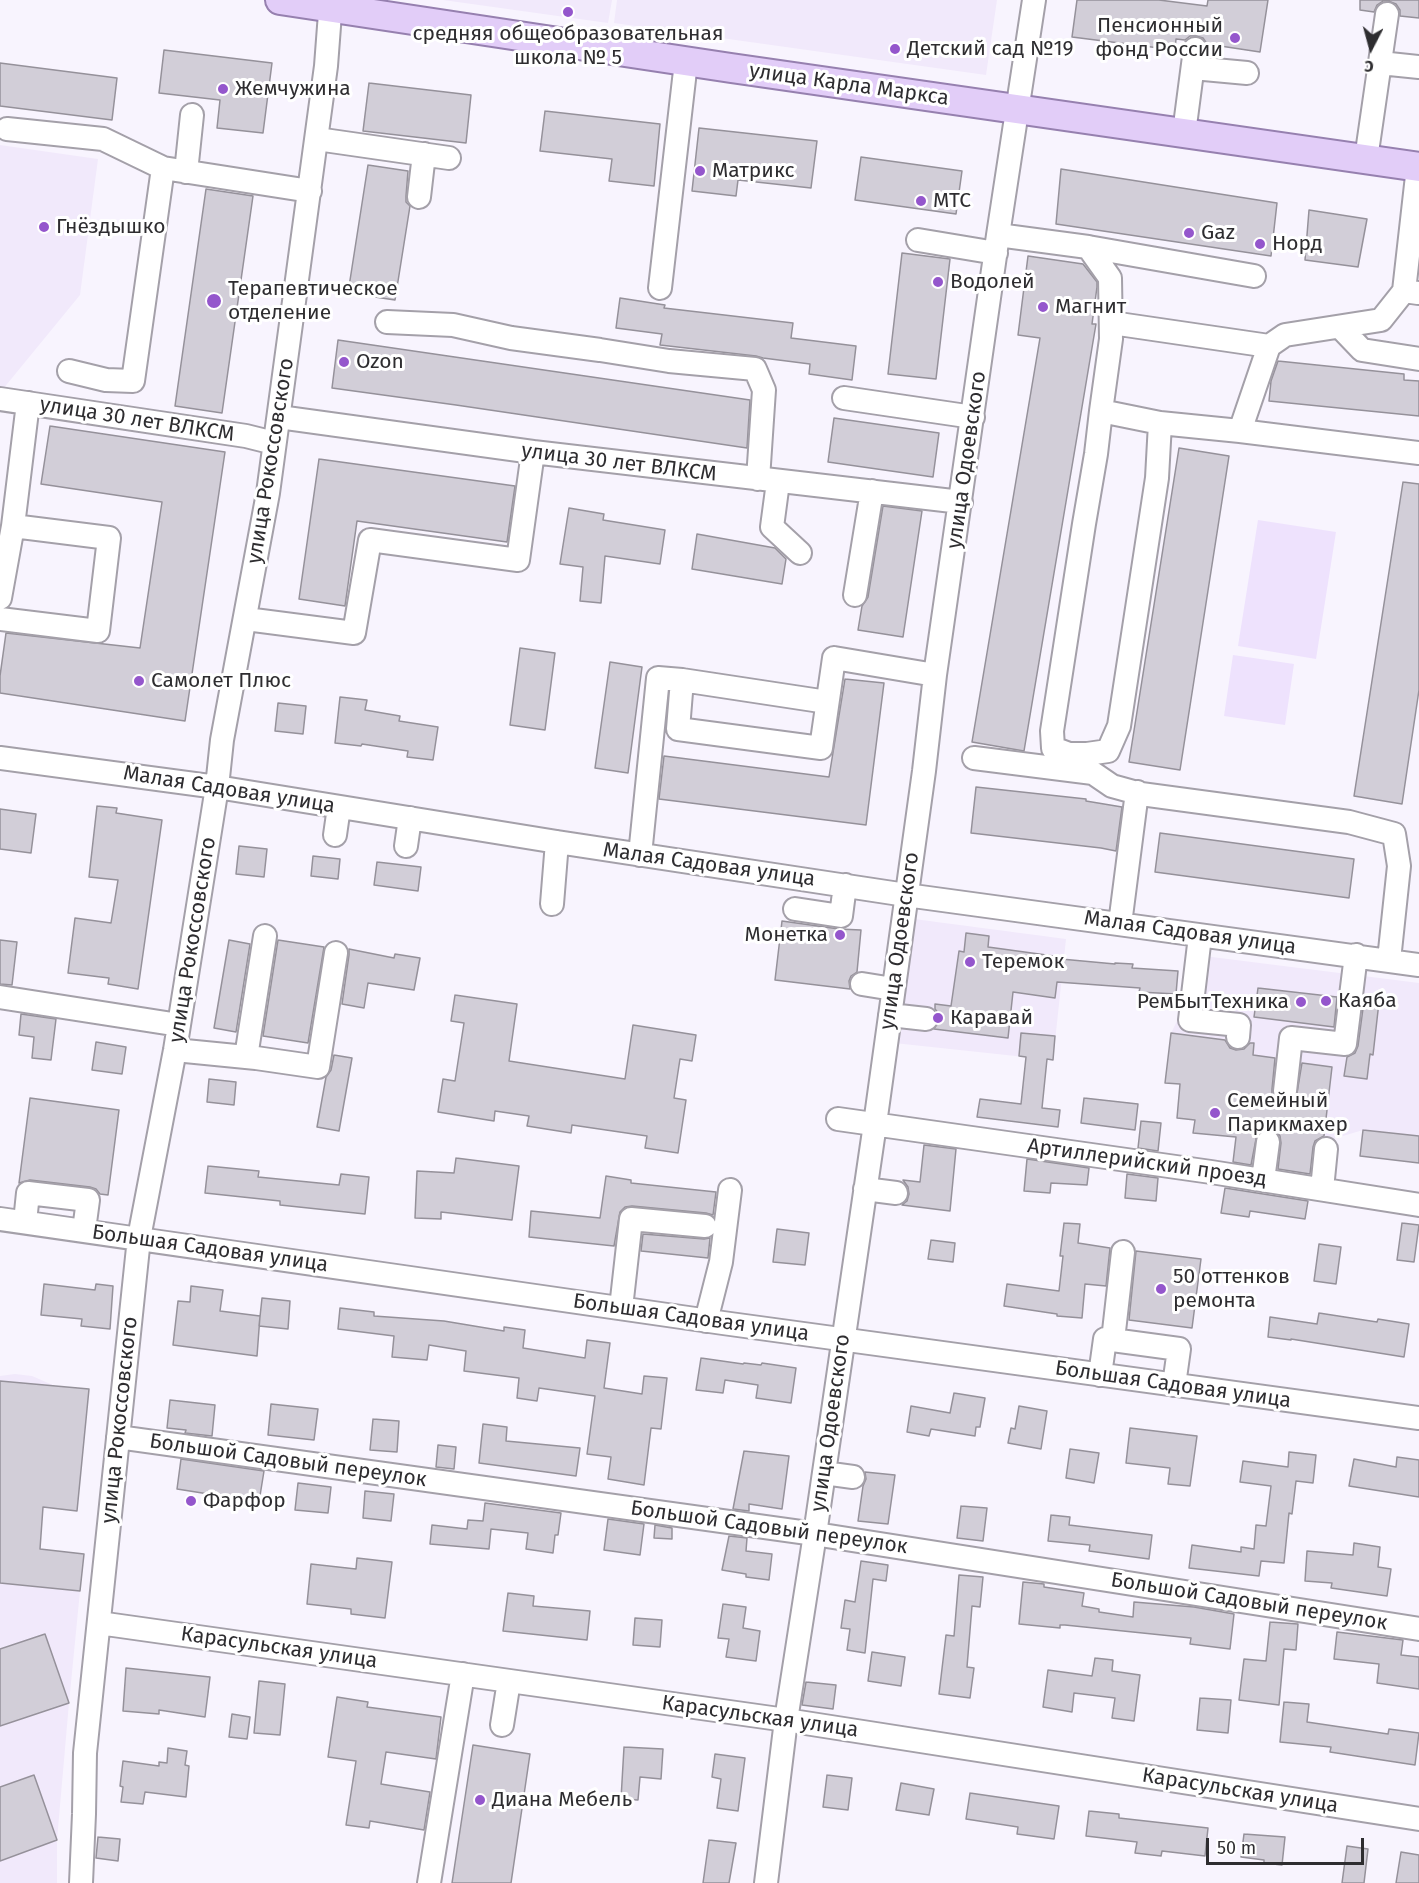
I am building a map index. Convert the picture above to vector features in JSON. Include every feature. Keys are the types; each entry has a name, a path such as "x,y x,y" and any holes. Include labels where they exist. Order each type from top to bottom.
{"main road":[{"name":"улица Карла Маркса","path":"280,0 330,4 686,62 1418,167"}],"street":[{"name":"улица Одоевского","path":"773,1882 786,1720 824,1473 924,771 935,675 1034,0"},
{"name":"улица Рокоссовского","path":"81,1883 85,1753 140,1238 175,1050 217,787 222,740 268,493 317,139 326,66 330,4"},
{"path":"1366,159 1388,14"},
{"path":"1184,133 1194,59 1247,73"},
{"path":"660,288 686,62"},
{"path":"1380,63 1419,68"},
{"path":"186,172 192,115"},
{"path":"7,129 103,139 163,168 310,191"},
{"path":"317,139 449,158"},
{"path":"419,197 423,154"},
{"path":"1240,431 1269,346 1285,335 1381,320 1412,292 1418,167"},
{"path":"69,370 106,380 133,381 163,168"},
{"path":"918,240 1088,247 1254,276"},
{"path":"1088,247 1110,278 1112,323 1096,454 1053,731 1053,748 1069,754 1108,751 1119,726 1155,489 1160,423"},
{"path":"387,322 453,325 511,338 669,361 755,369 764,390 772,527 800,553"},
{"path":"1112,323 1269,346"},
{"path":"1340,327 1362,350 1419,359"},
{"path":"844,398 973,417"},
{"name":"улица 30 лет ВЛКСМ","path":"0,399 246,436 274,443"},
{"path":"0,598 13,526 28,404"},
{"path":"1101,411 1160,423 1419,453"},
{"name":"улица 30 лет ВЛКСМ","path":"279,417 533,452 961,502"},
{"path":"246,618 354,633 370,540 518,560 533,452"},
{"path":"855,595 872,491"},
{"path":"0,619 98,631 109,538 13,526"},
{"path":"682,680 678,729 821,748 834,658 935,675"},
{"path":"640,855 658,678 826,702"},
{"name":"Малая Садовая улица","path":"0,758 217,787 906,895 1419,965"},
{"path":"974,758 1093,773 1112,786 1137,792 1349,822 1394,834 1399,866 1389,960"},
{"path":"1120,924 1137,792"},
{"path":"335,835 339,807"},
{"path":"406,846 410,818"},
{"path":"552,904 557,842"},
{"path":"795,909 841,916 845,885"},
{"path":"246,1057 265,936"},
{"path":"1200,936 1189,1026 1226,1032"},
{"path":"175,1050 318,1067 336,953"},
{"path":"1285,1091 1291,1038 1345,1044 1356,956"},
{"path":"862,984 893,989"},
{"path":"0,997 179,1025"},
{"path":"890,1015 926,1019"},
{"name":"Артиллерийский проезд","path":"838,1119 874,1126 1263,1180 1419,1205"},
{"path":"1263,1180 1268,1142"},
{"path":"1322,1189 1326,1149"},
{"path":"865,1186 896,1193"},
{"path":"706,1321 721,1262 730,1190"},
{"path":"24,1222 28,1193 88,1200 84,1230"},
{"name":"Большая Садовая улица","path":"0,1219 706,1321 1419,1418"},
{"path":"621,1308 631,1219 705,1226"},
{"path":"1113,1340 1124,1252"},
{"path":"1100,1375 1105,1339 1113,1340 1179,1349 1174,1385"},
{"name":"Большой Садовый переулок","path":"118,1437 815,1534 1419,1629"},
{"path":"824,1473 853,1477"},
{"name":"Карасульская улица","path":"99,1623 786,1720 1419,1819"},
{"path":"429,1883 463,1674"},
{"path":"502,1725 509,1681"}],"shaded area":[{"name":"средняя общеобразовательная школа № 5","path":"443,0 612,0 608,23"},
{"name":"Детский сад №19","path":"617,0 997,0 986,75 614,23"},
{"name":"Гнёздышко","path":"0,145 98,159 80,295 3,389 0,388"},
{"path":"1258,520 1336,532 1316,659 1238,646"},
{"path":"1233,655 1294,664 1285,725 1224,716"},
{"path":"914,919 1066,939 1053,1060 894,1043"},
{"path":"1188,954 1419,983 1419,1137 1363,1130 1323,1142 1237,1131 1242,1091 1165,1083 1171,1033 1182,1011"},
{"path":"15,1374 32,1376 55,1386 89,1389 77,1511 43,1507 37,1587 80,1591 57,1840 57,1883 0,1883 0,1376"}],"building":[{"path":"1077,0 1159,0 1207,6 1208,0 1268,0 1260,52 1207,44 1203,38 1196,36 1190,36 1185,40 1176,39 1175,50 1072,37"},
{"path":"1360,0 1419,0 1419,18 1400,16 1400,10 1396,4 1388,1 1377,5 1374,12 1360,10"},
{"path":"164,50 272,63 263,133 217,128 220,100 159,93"},
{"path":"0,63 117,78 112,120 0,106"},
{"path":"369,83 471,95 466,143 363,131"},
{"path":"545,111 660,124 654,186 609,181 612,159 540,151"},
{"path":"699,128 817,141 811,188 738,180 736,196 692,191"},
{"path":"861,157 962,171 956,214 855,200"},
{"path":"368,165 408,171 406,202 410,206 395,300 348,293"},
{"path":"1061,169 1277,203 1271,256 1056,224"},
{"name":"Терапевтическое отделение","path":"206,189 253,196 222,413 175,406"},
{"path":"1309,210 1367,219 1358,267 1305,260"},
{"path":"902,253 950,259 936,379 888,374"},
{"path":"1028,256 1083,264 1097,282 1097,287 1092,324 1096,324 1024,751 972,742 1040,338 1018,335"},
{"path":"620,298 665,305 664,308 793,323 791,338 856,346 852,380 809,374 810,364 660,345 662,334 616,328"},
{"path":"338,340 750,400 747,448 332,388"},
{"path":"1278,361 1404,374 1404,380 1419,381 1419,416 1269,401 1271,381"},
{"path":"834,418 939,433 933,477 828,462"},
{"path":"50,426 225,452 185,721 0,693 6,633 140,648 162,502 41,484"},
{"path":"1179,448 1229,456 1180,770 1129,762"},
{"path":"319,459 515,486 507,542 357,521 345,606 299,599"},
{"path":"1403,482 1419,484 1419,690 1402,804 1354,796"},
{"path":"883,506 922,511 903,637 858,630 862,606 868,597"},
{"path":"569,508 604,514 603,520 665,530 660,564 605,556 601,603 580,601 583,567 560,564"},
{"path":"697,534 775,548 786,559 782,584 692,569"},
{"path":"520,648 555,653 545,730 510,725"},
{"path":"610,662 642,667 628,773 595,768"},
{"path":"845,679 884,683 866,825 659,799 664,756 829,777"},
{"path":"340,697 367,700 365,710 400,716 399,721 438,727 433,760 407,757 408,751 362,744 361,746 335,743"},
{"path":"278,703 306,706 303,734 275,731"},
{"path":"976,787 1086,799 1086,801 1122,807 1116,851 971,833"},
{"path":"97,806 117,808 116,813 162,820 138,989 108,984 109,978 68,973 75,918 111,923 118,880 89,877"},
{"path":"0,809 36,814 31,853 0,849"},
{"path":"1160,833 1354,859 1349,898 1155,872"},
{"path":"239,846 267,849 264,877 236,874"},
{"path":"313,856 340,859 338,879 311,876"},
{"path":"377,862 421,867 418,891 374,885"},
{"path":"782,921 861,930 857,972 851,976 850,989 775,980"},
{"path":"966,933 989,936 988,947 1061,957 1061,959 1133,964 1132,968 1178,971 1176,994 1139,992 1140,988 1057,982 1055,998 1013,992 1008,1038 934,1029 939,1020 935,1004 951,1006 959,951 964,952"},
{"path":"0,940 17,942 12,985 0,984"},
{"path":"229,940 250,944 236,1032 214,1028"},
{"path":"278,940 324,947 308,1043 263,1036"},
{"path":"349,949 394,958 395,954 420,958 414,990 368,983 364,1008 342,1004"},
{"path":"1258,988 1337,997 1334,1027 1254,1017"},
{"path":"455,995 517,1004 509,1061 625,1079 633,1025 696,1035 692,1061 680,1059 674,1098 686,1100 678,1153 645,1148 647,1136 572,1125 571,1133 527,1126 529,1116 495,1111 494,1121 438,1112 443,1079 455,1081 464,1023 451,1021"},
{"path":"1364,1001 1379,1002 1373,1055 1370,1054 1367,1079 1344,1076 1347,1057 1355,1053 1358,1046"},
{"path":"21,1014 56,1019 51,1060 32,1058 34,1037 19,1035"},
{"path":"1021,1033 1055,1036 1053,1060 1047,1059 1042,1108 1060,1110 1058,1127 977,1117 980,1099 1021,1104 1026,1057 1019,1056"},
{"path":"1171,1033 1225,1040 1230,1048 1236,1050 1244,1049 1250,1043 1254,1043 1253,1055 1275,1058 1272,1096 1283,1104 1290,1104 1296,1099 1302,1063 1332,1067 1324,1136 1315,1141 1310,1174 1278,1169 1281,1143 1276,1131 1263,1129 1257,1134 1251,1165 1233,1162 1236,1137 1193,1133 1195,1120 1177,1118 1180,1084 1165,1083"},
{"path":"96,1042 126,1047 122,1074 92,1070"},
{"path":"334,1055 352,1058 339,1131 317,1127 326,1077 331,1070"},
{"path":"209,1079 236,1082 234,1105 207,1102"},
{"path":"30,1098 119,1110 108,1195 100,1194 96,1189 90,1187 30,1180 19,1183"},
{"path":"1084,1098 1138,1104 1135,1130 1081,1123"},
{"path":"1141,1121 1161,1123 1158,1151 1138,1148"},
{"path":"1363,1130 1419,1136 1419,1163 1360,1156"},
{"path":"924,1145 956,1149 950,1211 902,1205 907,1201 909,1194 908,1187 903,1180 920,1182"},
{"path":"456,1158 519,1166 512,1220 441,1212 441,1219 415,1218 417,1171 454,1173"},
{"path":"1027,1159 1089,1168 1087,1185 1051,1183 1050,1193 1024,1191"},
{"path":"208,1166 259,1171 258,1177 339,1185 341,1174 369,1177 365,1214 280,1205 280,1201 205,1193"},
{"path":"1127,1174 1158,1178 1156,1201 1125,1198"},
{"path":"606,1176 631,1180 631,1183 716,1192 713,1215 625,1207 620,1212 614,1246 529,1237 531,1211 600,1218"},
{"path":"1225,1188 1308,1201 1305,1219 1250,1211 1249,1217 1221,1213"},
{"path":"1064,1223 1080,1224 1078,1243 1110,1248 1106,1286 1085,1284 1082,1318 1057,1316 1057,1314 1004,1306 1007,1284 1059,1291"},
{"path":"1402,1223 1419,1225 1414,1262 1397,1260"},
{"path":"777,1229 809,1233 805,1265 773,1262"},
{"path":"643,1234 710,1238 708,1258 641,1251"},
{"path":"931,1240 955,1243 953,1262 928,1259"},
{"path":"1319,1244 1341,1247 1336,1284 1314,1281"},
{"name":"50 оттенков ремонта","path":"1136,1251 1201,1259 1192,1328 1129,1320"},
{"path":"44,1284 95,1290 96,1284 113,1286 110,1329 81,1326 82,1319 41,1315"},
{"path":"191,1286 223,1290 220,1311 260,1316 257,1356 173,1345 178,1301 190,1302"},
{"path":"262,1298 290,1301 288,1329 259,1326"},
{"path":"340,1308 374,1312 374,1316 444,1321 504,1331 504,1327 525,1330 523,1348 585,1358 587,1340 610,1343 604,1388 642,1394 644,1376 667,1378 661,1429 651,1428 644,1485 608,1479 611,1457 587,1454 595,1396 539,1388 537,1401 517,1398 519,1378 464,1371 466,1351 429,1345 427,1360 392,1357 394,1336 338,1329"},
{"path":"1319,1313 1377,1322 1378,1319 1409,1324 1404,1357 1268,1337 1270,1317 1317,1324"},
{"path":"701,1358 796,1368 791,1403 756,1398 758,1385 725,1380 723,1393 696,1390"},
{"path":"0,1381 89,1389 77,1511 43,1507 40,1549 84,1554 80,1591 0,1583"},
{"path":"954,1393 985,1398 980,1427 976,1427 975,1436 931,1429 929,1436 907,1432 911,1406 950,1413"},
{"path":"170,1400 215,1405 212,1436 167,1428"},
{"path":"271,1404 318,1409 314,1440 268,1435"},
{"path":"1019,1406 1047,1411 1041,1449 1008,1443 1011,1428 1015,1429"},
{"path":"373,1419 399,1421 397,1452 370,1450"},
{"path":"483,1424 507,1427 506,1441 580,1448 576,1476 479,1463"},
{"path":"1130,1428 1197,1436 1190,1486 1168,1484 1170,1468 1126,1463"},
{"path":"438,1445 456,1447 454,1469 436,1467"},
{"path":"1070,1449 1099,1453 1094,1483 1066,1478"},
{"path":"744,1451 789,1456 782,1509 749,1504 749,1511 733,1509"},
{"path":"1289,1452 1316,1455 1313,1483 1296,1481 1292,1514 1289,1513 1284,1563 1261,1561 1259,1576 1189,1568 1192,1545 1241,1552 1241,1547 1254,1549 1256,1525 1266,1526 1271,1486 1240,1482 1243,1461 1288,1467"},
{"path":"1397,1457 1419,1460 1419,1497 1349,1486 1354,1459 1396,1467"},
{"path":"181,1459 264,1471 259,1502 177,1489"},
{"path":"865,1472 895,1475 888,1524 858,1521 866,1479"},
{"path":"298,1483 331,1487 328,1513 295,1510"},
{"path":"365,1491 394,1494 391,1521 363,1518"},
{"path":"485,1503 561,1513 553,1553 526,1549 528,1533 491,1529 489,1549 430,1544 432,1525 467,1529 468,1520 483,1521"},
{"path":"961,1506 987,1508 983,1541 957,1538"},
{"path":"1051,1515 1070,1517 1069,1525 1152,1535 1149,1559 1089,1551 1090,1545 1048,1541"},
{"path":"608,1519 644,1524 640,1555 604,1550"},
{"path":"655,1525 672,1528 672,1539 654,1538"},
{"path":"729,1536 747,1538 746,1551 772,1554 769,1580 746,1577 746,1574 722,1570"},
{"path":"1354,1543 1380,1547 1378,1567 1391,1569 1387,1596 1331,1588 1332,1583 1305,1581 1307,1551 1353,1555"},
{"path":"357,1558 392,1562 385,1618 351,1614 351,1609 307,1604 311,1564 356,1569"},
{"path":"861,1561 888,1565 886,1581 873,1579 865,1653 847,1650 850,1629 841,1628 845,1600 855,1602"},
{"path":"959,1575 983,1577 980,1607 972,1606 967,1667 974,1668 970,1698 939,1694 946,1635 954,1636"},
{"path":"1023,1582 1084,1593 1082,1606 1099,1609 1099,1612 1133,1617 1134,1602 1194,1607 1234,1614 1230,1649 1190,1644 1191,1638 1065,1625 1060,1625 1060,1628 1019,1624"},
{"path":"508,1593 534,1596 533,1606 590,1611 587,1640 503,1631"},
{"path":"723,1604 746,1607 743,1628 760,1631 756,1661 726,1657 729,1639 718,1638"},
{"path":"635,1618 662,1620 660,1647 633,1645"},
{"path":"1270,1622 1298,1624 1296,1650 1284,1649 1279,1705 1239,1700 1244,1659 1266,1661"},
{"path":"1337,1632 1403,1640 1401,1655 1419,1657 1419,1689 1377,1683 1379,1664 1334,1659"},
{"path":"45,1634 69,1703 0,1726 0,1649"},
{"path":"872,1652 905,1657 901,1686 868,1681"},
{"path":"1095,1658 1113,1660 1112,1671 1140,1675 1134,1721 1112,1718 1115,1698 1074,1693 1072,1712 1043,1707 1048,1670 1092,1676"},
{"path":"126,1668 210,1677 205,1717 159,1710 159,1714 123,1711"},
{"path":"259,1681 285,1684 280,1735 254,1733"},
{"path":"806,1682 836,1685 833,1709 802,1705"},
{"path":"337,1697 368,1702 367,1707 441,1717 436,1759 386,1752 381,1784 430,1792 424,1830 370,1821 369,1828 346,1825 356,1761 328,1757"},
{"path":"1200,1698 1231,1700 1228,1733 1197,1730"},
{"path":"1284,1702 1309,1704 1307,1722 1388,1734 1389,1729 1419,1733 1415,1765 1330,1752 1331,1747 1280,1742"},
{"path":"232,1714 250,1717 247,1739 229,1737"},
{"path":"473,1745 530,1754 511,1883 452,1883"},
{"path":"624,1747 663,1749 661,1779 640,1777 638,1800 621,1799"},
{"path":"168,1748 187,1751 185,1765 189,1766 186,1797 145,1792 143,1804 121,1802 123,1761 159,1766 159,1762 167,1763"},
{"path":"715,1754 745,1758 738,1811 717,1808 721,1779 712,1777"},
{"path":"34,1775 57,1840 0,1861 0,1787"},
{"path":"827,1775 852,1778 848,1810 823,1807"},
{"path":"901,1783 934,1789 929,1815 896,1810"},
{"path":"970,1793 1059,1806 1054,1839 1017,1834 1018,1827 966,1819"},
{"path":"1089,1811 1119,1814 1119,1818 1208,1828 1205,1856 1162,1851 1161,1856 1135,1853 1137,1842 1086,1836"},
{"path":"1244,1834 1285,1837 1282,1865 1241,1857"},
{"path":"98,1837 120,1839 118,1861 96,1858"},
{"path":"709,1840 736,1843 729,1883 703,1883"},
{"path":"1347,1846 1368,1849 1364,1883 1342,1883"},
{"path":"1401,1852 1419,1855 1419,1883 1396,1883"}],"place":[{"name":"средняя общеобразовательная школа № 5","path":"568,12"},
{"name":"Пенсионный фонд России","path":"1235,38"},
{"name":"Детский сад №19","path":"895,49"},
{"name":"Жемчужина","path":"223,89"},
{"name":"Матрикс","path":"700,171"},
{"name":"МТС","path":"921,201"},
{"name":"Гнёздышко","path":"44,227"},
{"name":"Gaz","path":"1189,233"},
{"name":"Норд","path":"1260,244"},
{"name":"Водолей","path":"938,282"},
{"name":"Терапевтическое отделение","path":"214,301"},
{"name":"Магнит","path":"1043,307"},
{"name":"Ozon","path":"344,362"},
{"name":"Самолет Плюс","path":"139,681"},
{"name":"Монетка","path":"840,935"},
{"name":"Теремок","path":"970,962"},
{"name":"Каяба","path":"1326,1001"},
{"name":"РемБытТехника","path":"1301,1002"},
{"name":"Каравай","path":"938,1018"},
{"name":"Семейный Парикмахер","path":"1215,1113"},
{"name":"50 оттенков ремонта","path":"1161,1289"},
{"name":"Фарфор","path":"191,1501"},
{"name":"Диана Мебель","path":"480,1800"}]}
